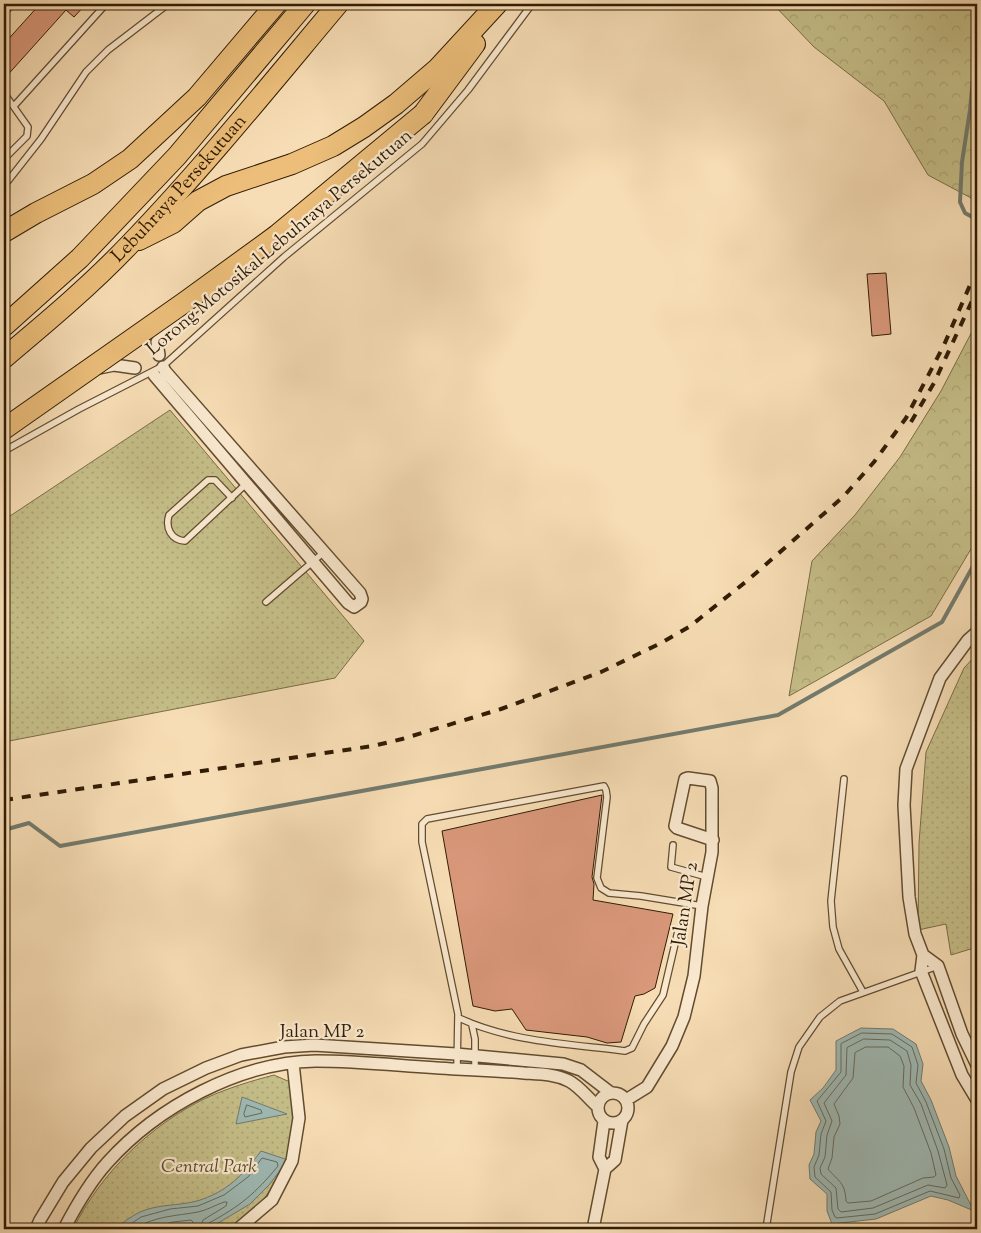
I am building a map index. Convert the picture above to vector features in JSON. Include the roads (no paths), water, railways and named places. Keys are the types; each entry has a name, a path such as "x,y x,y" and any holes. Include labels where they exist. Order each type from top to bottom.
{"highway":[{"path":"4,232 93,184 130,159 197,97 276,4"},
{"name":"Lebuhraya Persekutuan","path":"4,326 80,258 177,156 305,4"},
{"name":"Lebuhraya Persekutuan","path":"4,358 96,277 130,244 202,165 338,4"},
{"path":"130,244 173,223 198,201 226,186 292,164 333,146 364,127 396,104 438,68 497,4"},
{"path":"4,429 277,235 423,114 505,4"}],"street":[{"path":"4,8 8,4"},
{"path":"158,354 157,342 162,332 306,221 426,120 445,98 448,80"},
{"path":"4,418 48,391 94,369 114,365 135,368"},
{"path":"154,375 348,603 354,606 358,605 362,599 361,595 164,371 163,367"},
{"path":"977,632 968,640 940,678 906,769 904,805 909,897 915,934 923,955 921,971 962,1075 977,1100"},
{"name":"Jalan MP 2","path":"626,1100 647,1087 672,1046 684,1017 694,976 702,906 713,840 712,785 710,781 685,779 675,826 713,840"},
{"path":"923,955 938,966 962,1034 977,1065"},
{"name":"Jalan MP 2","path":"36,1229 63,1182 91,1148 125,1116 155,1095 206,1068 241,1055 284,1047 314,1046 456,1054 562,1064 581,1070 611,1093"},
{"name":"Jalan MP 2","path":"64,1229 80,1199 106,1163 138,1132 174,1106 214,1086 272,1066 316,1061 476,1069 555,1076 570,1082 597,1106"},
{"path":"238,1229 272,1200 292,1161 299,1118 298,1062"},
{"path":"593,1229 605,1169 615,1160 622,1120 628,1111 626,1100 622,1096 611,1093 604,1095 597,1106 598,1114 604,1121 613,1124 622,1120"},
{"path":"604,1121 598,1157 605,1169"}],"lane":[{"path":"14,106 106,4"},
{"path":"4,186 41,139 86,72 108,50 168,4"},
{"name":"Lorong Motosikal Lebuhraya Persekutuan","path":"4,452 80,409 163,366 284,257 422,144 462,98 532,4"},
{"path":"4,93 28,127 27,136 4,159"},
{"path":"232,498 215,480 208,480 169,515 167,522 168,530 172,536 185,541 257,476"},
{"path":"266,602 324,552"},
{"path":"844,778 831,901 833,927 839,949 862,992"},
{"path":"457,1069 458,1018 422,842 422,824 427,819 604,786 607,797 597,878 601,888 609,893 642,896 702,906"},
{"path":"674,845 671,867 707,877"},
{"path":"458,1018 472,1024 526,1038 625,1051 632,1048 644,1024 663,995 678,930"},
{"path":"766,1229 791,1072 799,1048 820,1017 840,1001 938,966"},
{"path":"472,1024 476,1069"}],"water":[{"path":"861,1028 893,1029 916,1044 923,1064 921,1081 931,1100 949,1147 956,1176 974,1211 948,1200 931,1196 876,1219 832,1224 827,1211 827,1194 810,1179 809,1165 814,1154 816,1132 821,1121 810,1100 823,1088 836,1070 836,1041"},
{"path":"242,1097 287,1114 236,1124"},
{"path":"261,1151 288,1160 269,1185 250,1204 208,1229 114,1229 147,1209 197,1201 217,1193 241,1175"}],"waterway":[{"path":"976,219 965,213 960,202 962,162 970,110 977,36"},
{"path":"4,830 29,823 60,846 778,715 942,622 977,559"}],"railway":[{"path":"4,800 373,746 501,709 601,672 661,643 689,627 748,580 843,497 874,462 906,418 944,345 977,269"},
{"path":"911,422 934,383 977,290"}],"park label":[{"name":"Central Park","path":"209,1167"}]}
